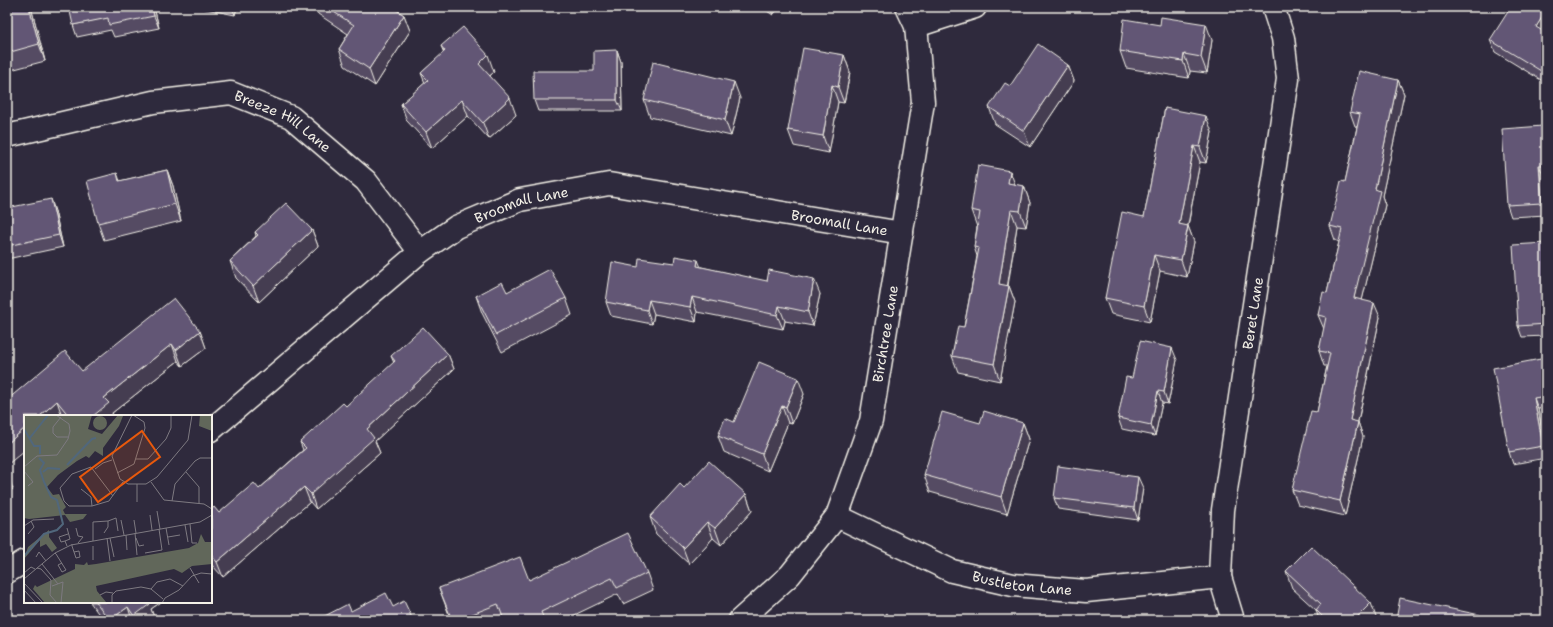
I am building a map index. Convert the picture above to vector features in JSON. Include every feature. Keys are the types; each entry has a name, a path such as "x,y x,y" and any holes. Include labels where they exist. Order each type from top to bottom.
{"street":[{"name":"Birchtree Lane","path":"740,620 790,575 837,516 871,421 923,102 916,26 906,7"},
{"path":"916,26 975,7"},
{"name":"Beret Lane","path":"1233,620 1220,577 1223,510 1288,79 1283,38 1273,7"},
{"name":"Breeze Hill Lane","path":"7,136 153,102 231,93 291,117 366,181 420,252"},
{"name":"Broomall Lane","path":"212,429 420,252 456,227 520,200 609,184 902,233"},
{"name":"Bustleton Lane","path":"837,516 952,571 1013,585 1086,591 1220,577"},
{"path":"7,572 24,561"}],"building":[{"path":"7,7 29,7 39,44 7,53"},
{"path":"69,7 152,7 154,16 109,25 108,18 73,25"},
{"path":"326,7 392,7 404,15 369,69 339,49 354,25"},
{"path":"1511,7 1546,7 1546,11 1536,27 1546,33 1546,74 1490,40"},
{"path":"1161,17 1206,24 1201,57 1184,54 1183,61 1120,51 1124,19 1160,25"},
{"path":"463,27 488,55 479,64 510,98 483,123 462,100 426,132 401,104 428,80 421,73 445,51 441,46"},
{"path":"1038,44 1068,65 1024,131 989,107 1005,83 1010,86"},
{"path":"803,48 844,55 838,87 832,85 823,136 788,130"},
{"path":"617,50 617,100 534,100 533,71 594,71 594,51"},
{"path":"653,62 734,82 725,120 644,100"},
{"path":"1359,71 1398,80 1375,189 1380,191 1354,298 1374,303 1350,420 1358,422 1340,501 1292,490 1311,411 1317,412 1330,353 1319,351 1326,317 1318,315 1323,292 1327,293 1342,229 1330,226 1341,181 1345,182 1360,114 1350,112"},
{"path":"1165,108 1206,116 1200,147 1194,146 1179,224 1188,226 1181,260 1154,255 1144,306 1105,298 1122,212 1144,217"},
{"path":"1543,126 1546,165 1539,165 1542,203 1507,205 1502,129"},
{"path":"978,165 1010,171 1008,183 1024,186 1020,211 1011,210 999,284 1009,286 994,364 952,356 958,326 964,327 979,248 974,247 980,212 971,210"},
{"path":"167,170 175,204 98,223 87,181 117,173 119,181"},
{"path":"51,199 59,235 7,246 7,208"},
{"path":"286,203 312,230 253,286 230,261 258,235 255,232"},
{"path":"1546,243 1546,324 1518,326 1513,245"},
{"path":"675,256 698,260 697,266 767,281 769,270 814,279 808,312 779,306 777,315 692,297 690,307 649,300 647,310 606,302 612,262 638,267 639,258 674,263"},
{"path":"550,269 566,298 496,335 476,296 502,282 507,292"},
{"path":"174,298 200,331 176,350 172,344 104,398 109,403 94,415 68,415 57,401 41,415 24,415 24,429 7,444 7,400 65,351 82,371"},
{"path":"423,327 448,354 367,429 374,438 311,494 304,487 217,562 212,556 212,509 214,507 219,513 254,483 259,489 306,448 300,442 343,403 346,406 395,361 391,356"},
{"path":"1140,341 1172,348 1164,392 1158,391 1151,425 1118,418 1126,377 1132,378"},
{"path":"1546,358 1546,396 1534,398 1543,446 1509,452 1493,368"},
{"path":"759,362 798,378 786,407 782,406 762,454 718,436 725,418 734,422"},
{"path":"984,411 1023,423 1001,497 924,475 942,412 980,423"},
{"path":"709,461 746,494 715,528 707,522 683,548 650,517 680,484 684,488"},
{"path":"1058,466 1138,477 1134,508 1054,498"},
{"path":"628,533 647,573 617,588 612,578 541,612 544,619 542,620 504,620 498,604 457,620 452,620 439,588 520,557 529,580"},
{"path":"1311,546 1371,603 1354,620 1326,620 1316,610 1321,604 1286,571"},
{"path":"386,593 393,607 404,601 413,620 322,620 321,618 348,604 351,611"},
{"path":"1400,598 1480,615 1479,620 1396,620"},
{"path":"97,603 150,604 134,616 128,607 109,620"},
{"path":"887,613 892,620 879,620"}]}
